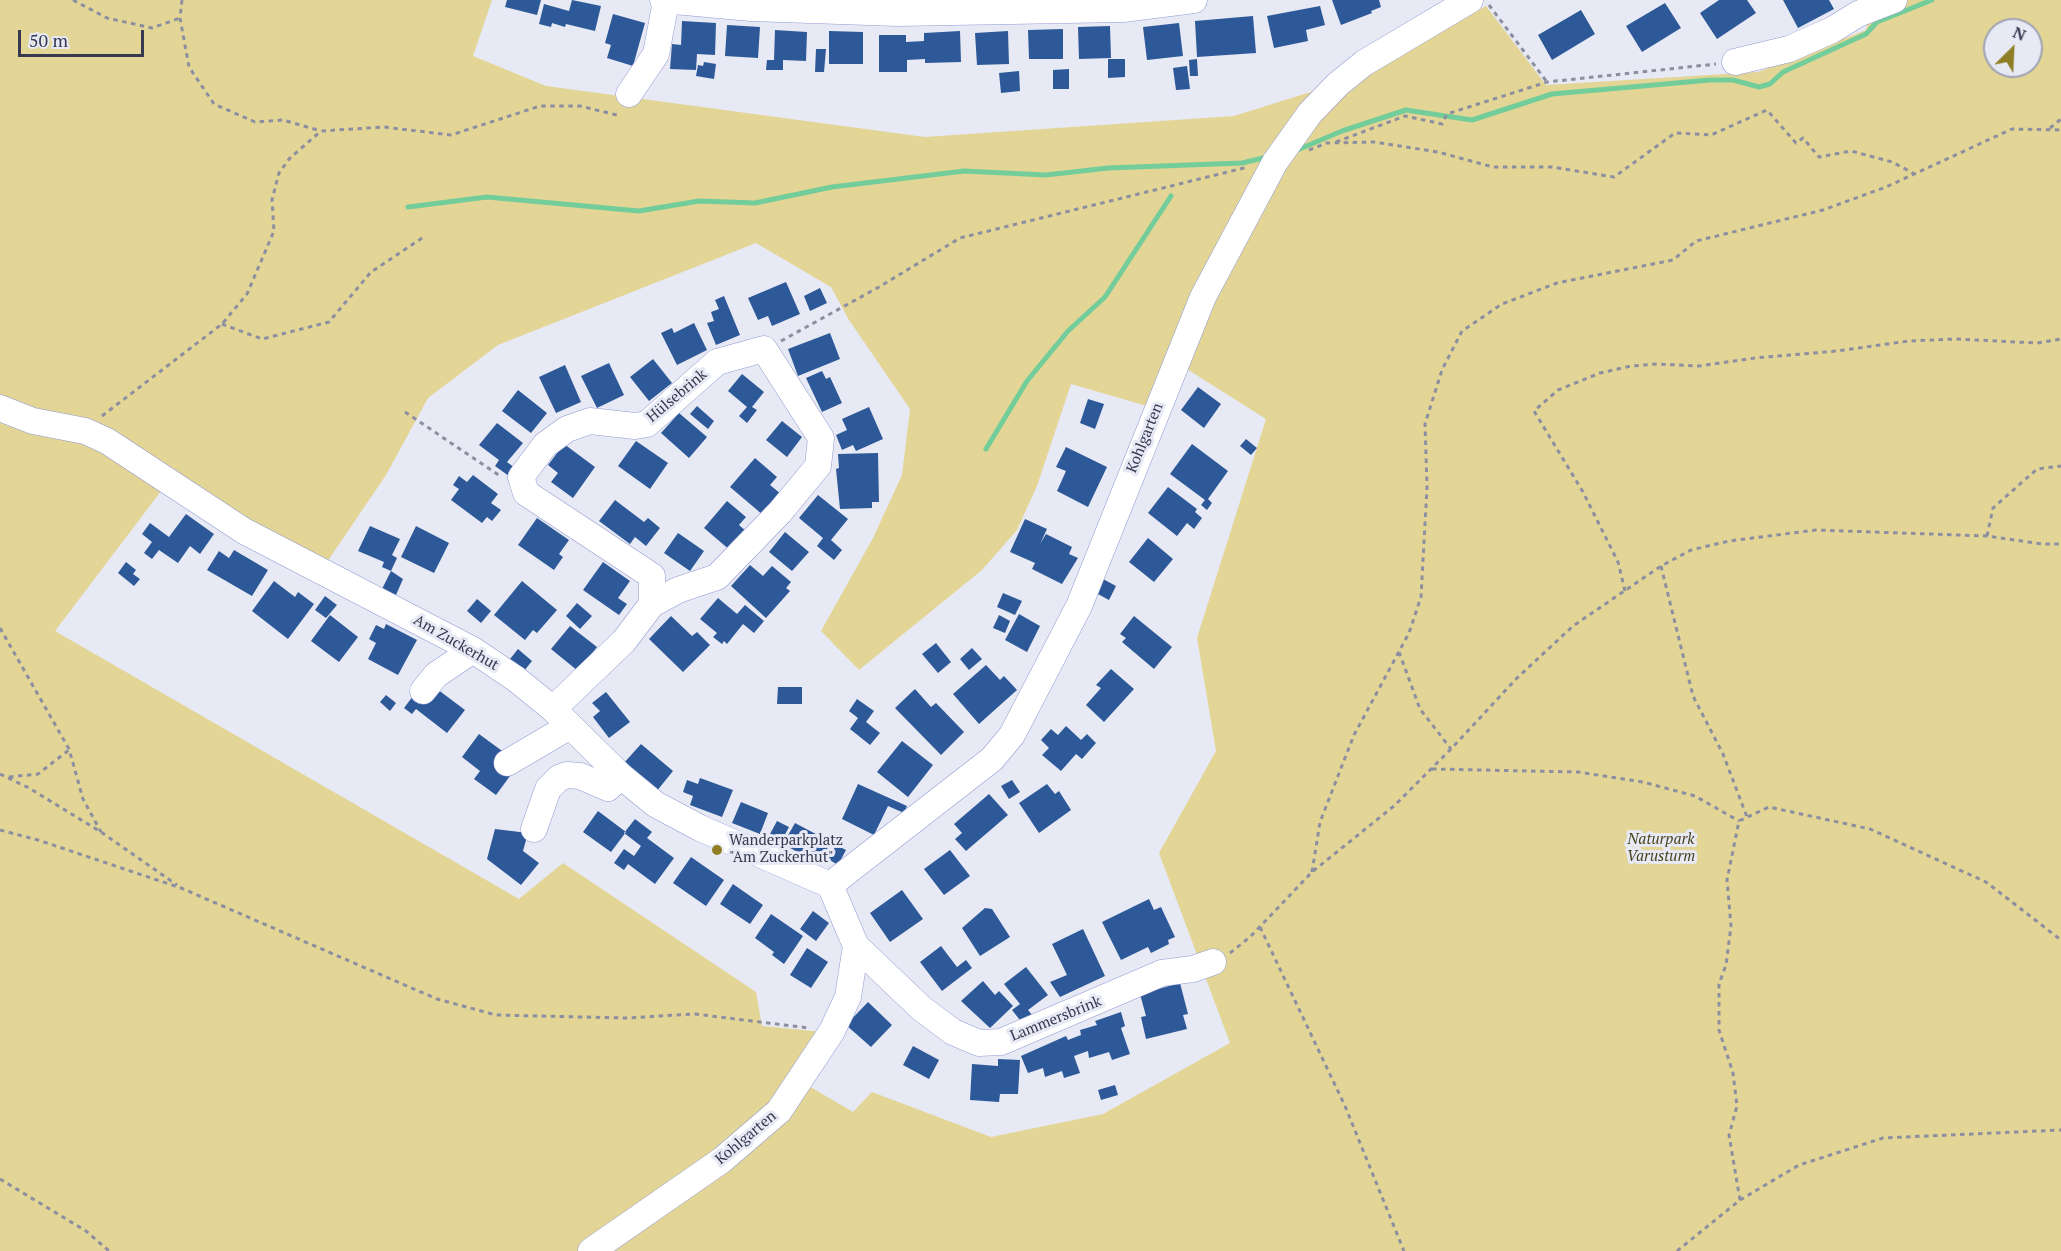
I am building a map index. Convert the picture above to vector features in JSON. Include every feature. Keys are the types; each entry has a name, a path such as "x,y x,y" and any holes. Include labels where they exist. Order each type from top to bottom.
{"street":[{"path":"629,94 656,54 664,0 898,13 1123,9 1194,0"},
{"name":"Kohlgarten","path":"830,885 992,759 1012,735 1079,606 1203,297 1275,162 1310,113 1338,84 1364,63 1470,0"},
{"path":"1736,62 1789,49 1832,30 1854,7 1894,0"},
{"path":"507,763 561,718 652,604 678,590 717,577 780,512 818,466 821,438 764,350"},
{"name":"Hülsebrink","path":"526,494 521,477 544,445 567,429 590,422 636,426 647,424 717,362 764,350"},
{"name":"Am Zuckerhut","path":"0,408 33,421 85,432 107,441 244,531 473,650 516,679 561,718 621,776 655,804 700,828 830,885"},
{"path":"526,494 652,576 652,604"},
{"path":"423,691 436,675 473,650"},
{"path":"534,829 548,789 559,778 567,775 580,776 608,788 621,776"},
{"path":"830,885 856,946"},
{"name":"Kohlgarten","path":"591,1251 722,1160 779,1111 832,1031 848,997 856,946"},
{"name":"Lammersbrink","path":"856,946 921,1008 953,1032 979,1043 1001,1042 1162,973 1193,969 1213,962"}],"path":[{"path":"73,0 106,18 152,28 180,18"},
{"path":"182,0 180,18 189,67 214,104 255,122 283,120 321,131 384,127 451,135 540,106 580,106 616,115 629,94"},
{"path":"1485,0 1547,82"},
{"path":"1306,151 1405,116 1442,124 1447,114 1547,82 1736,62"},
{"path":"1333,143 1374,142 1438,152 1493,167 1552,167 1614,177 1675,133 1711,135 1767,110 1796,143 1803,138 1819,157 1851,151 1892,162 1913,173"},
{"path":"2050,128 2061,119"},
{"path":"1312,872 1320,822 1354,735 1409,633 1421,597 1427,487 1425,424 1442,370 1462,332 1502,304 1557,283 1672,260 1696,241 1823,210 2012,129 2061,130"},
{"path":"85,432 124,397 222,324 247,294 274,231 272,200 279,173 291,158 321,131"},
{"path":"764,350 879,287 960,238 1209,175 1275,162"},
{"path":"222,324 262,339 329,322 372,272 424,236"},
{"path":"1624,591 1618,562 1583,492 1534,411 1558,390 1600,373 1631,366 1657,364 1699,366 1909,341 1956,339 2037,343 2061,339"},
{"path":"405,412 526,494"},
{"path":"1987,536 1993,508 2037,469 2061,466"},
{"path":"1213,962 1233,951 1260,927 1312,872 1394,806 1517,678 1573,626 1661,566 1691,550 1729,541 1816,530 1987,536 2042,544 2061,544"},
{"path":"1661,566 1693,696 1724,754 1747,817"},
{"path":"0,628 69,749 83,799 101,832"},
{"path":"1399,652 1420,709 1451,749"},
{"path":"7,777 38,774 69,749"},
{"path":"1431,769 1578,772 1642,782 1695,796 1739,821"},
{"path":"0,774 29,788 101,832 181,888"},
{"path":"1739,821 1769,807 1870,829 1986,882 2061,940"},
{"path":"1739,821 1727,880 1731,926 1726,964 1719,984 1719,1030 1733,1073 1737,1106 1729,1135 1740,1200"},
{"path":"0,830 38,840 181,888 437,999 496,1015 626,1018 695,1014 832,1031"},
{"path":"1260,927 1346,1106 1404,1251"},
{"path":"1677,1251 1740,1200 1800,1165 1883,1138 2061,1130"},
{"path":"0,1179 86,1231 109,1251"}],"green space":[{"name":"Naturpark Varusturm","path":"0,0 492,0 473,56 546,86 925,137 1234,116 1333,85 1486,6 1546,85 1758,72 1866,30 1870,12 1904,0 2061,0 2061,1251 0,1251","holes":["756,243 831,287 849,320 910,409 902,475 873,538 821,631 859,670 982,570 1017,530 1037,486 1071,384 1154,408 1179,364 1266,419 1197,638 1216,751 1159,853 1230,1043 1103,1114 991,1137 872,1092 853,1112 797,1079 824,1032 762,1026 756,992 563,863 519,899 55,631 174,474 239,517 327,562 386,475 428,398 498,345"]}],"building":[{"path":"507,0 541,0 537,15 505,7"},
{"path":"572,0 601,6 595,31 566,24 565,27 552,23 551,27 539,24 544,4 569,11"},
{"path":"1332,0 1379,0 1381,7 1341,25"},
{"path":"1719,0 1747,0 1756,13 1717,39 1700,13"},
{"path":"1783,0 1829,0 1834,9 1798,28"},
{"path":"1665,3 1681,28 1642,52 1626,26"},
{"path":"1320,6 1325,25 1306,30 1308,41 1274,48 1267,16"},
{"path":"1581,10 1595,34 1552,60 1538,35"},
{"path":"613,14 645,23 633,66 607,58 611,45 605,43"},
{"path":"1253,16 1256,53 1197,57 1195,21"},
{"path":"682,21 716,23 715,55 697,54 696,70 670,69 672,44 681,45"},
{"path":"1179,23 1183,56 1147,60 1143,27"},
{"path":"727,25 760,27 758,58 725,56"},
{"path":"1110,26 1111,58 1079,59 1078,27"},
{"path":"1063,29 1063,59 1029,59 1028,30"},
{"path":"775,30 807,32 806,61 783,60 783,70 766,70 767,60 774,60"},
{"path":"829,31 863,32 863,64 829,64"},
{"path":"960,31 961,62 925,63 925,59 907,60 907,72 879,72 879,35 906,35 906,42 924,41 924,33"},
{"path":"1008,31 1009,64 977,65 975,33"},
{"path":"816,49 826,49 824,72 815,72"},
{"path":"1108,59 1125,59 1125,77 1108,78"},
{"path":"1197,59 1198,76 1190,76 1189,60"},
{"path":"704,62 716,64 714,79 696,76 698,65 703,66"},
{"path":"1187,66 1190,89 1176,90 1173,68"},
{"path":"1069,69 1069,89 1053,89 1053,70"},
{"path":"1019,71 1020,91 1001,93 999,73"},
{"path":"786,282 800,314 772,326 768,316 758,320 748,298"},
{"path":"820,288 827,303 810,311 804,296"},
{"path":"724,296 740,335 716,345 707,323 714,321 711,312 719,309 715,300"},
{"path":"694,323 707,350 677,365 661,333 672,328 674,333"},
{"path":"830,333 840,359 798,376 788,349"},
{"path":"653,359 672,383 649,401 630,377"},
{"path":"609,363 624,395 597,408 581,376"},
{"path":"565,365 581,402 556,413 539,377"},
{"path":"822,371 826,379 830,377 842,403 822,412 806,378"},
{"path":"742,374 764,392 752,407 757,410 747,423 739,416 747,407 728,391"},
{"path":"1198,387 1221,404 1204,428 1181,410"},
{"path":"518,390 547,413 531,433 502,411"},
{"path":"1088,399 1104,404 1095,429 1080,423"},
{"path":"697,406 714,421 708,429 690,414"},
{"path":"869,407 883,439 856,451 853,445 842,450 836,435 847,430 842,419"},
{"path":"679,413 707,437 689,458 661,433"},
{"path":"782,421 802,437 787,457 766,440"},
{"path":"497,423 523,443 507,462 515,468 509,476 495,466 499,460 479,445"},
{"path":"1246,439 1257,448 1251,455 1240,446"},
{"path":"636,441 668,463 650,489 618,466"},
{"path":"564,444 595,467 573,498 551,482 558,473 548,465"},
{"path":"1192,444 1228,471 1208,499 1212,503 1207,510 1201,505 1205,500 1170,474"},
{"path":"1066,447 1107,467 1088,507 1057,491 1066,471 1056,467"},
{"path":"878,453 879,502 872,502 872,508 840,509 836,469 839,468 838,454"},
{"path":"755,458 777,477 770,485 781,494 763,515 730,487"},
{"path":"473,475 498,494 491,503 501,510 492,521 487,517 482,523 451,500 459,489 453,485 459,476 467,482"},
{"path":"1168,487 1197,509 1195,512 1202,518 1194,529 1187,523 1177,536 1148,513"},
{"path":"818,495 848,519 831,540 842,550 834,560 817,546 823,538 799,518"},
{"path":"615,500 644,522 648,518 660,528 646,546 635,537 630,544 599,521"},
{"path":"727,501 746,517 739,525 747,532 731,551 704,528"},
{"path":"186,514 214,534 200,554 190,546 178,563 159,550 152,559 144,553 152,542 142,534 150,523 169,537"},
{"path":"537,518 569,540 559,554 563,557 554,570 518,545"},
{"path":"1025,519 1047,529 1040,544 1046,534 1072,547 1069,554 1078,558 1062,584 1032,569 1035,563 1010,552"},
{"path":"370,526 400,539 392,555 397,558 391,571 382,567 384,562 358,551"},
{"path":"416,526 449,543 434,573 401,557"},
{"path":"785,532 809,552 792,571 769,552"},
{"path":"678,533 704,551 690,571 664,553"},
{"path":"1148,538 1173,559 1154,582 1129,562"},
{"path":"234,550 268,570 252,596 207,570 219,551 229,558"},
{"path":"126,562 136,570 133,574 140,579 134,586 118,573"},
{"path":"603,562 630,581 618,598 627,604 619,615 583,590"},
{"path":"750,565 763,576 772,566 791,582 786,588 790,591 766,618 731,586"},
{"path":"391,571 403,579 396,595 382,589"},
{"path":"1103,579 1116,586 1109,600 1096,593"},
{"path":"274,581 295,597 298,592 314,604 288,639 252,611"},
{"path":"522,581 557,610 537,633 533,630 525,640 494,615"},
{"path":"1003,593 1022,601 1015,615 997,607"},
{"path":"325,596 337,605 326,618 315,610"},
{"path":"718,598 737,614 745,605 764,621 754,633 743,624 727,644 724,641 722,644 713,637 717,633 700,619"},
{"path":"477,599 491,611 481,623 467,611"},
{"path":"577,603 592,616 580,629 566,616"},
{"path":"1019,614 1040,626 1027,652 1005,640"},
{"path":"330,615 358,637 339,662 311,641"},
{"path":"999,615 1010,621 1005,633 993,628"},
{"path":"671,616 692,636 697,632 710,645 683,672 649,639"},
{"path":"1134,616 1172,647 1154,669 1122,642 1126,638 1120,634"},
{"path":"386,624 417,640 398,675 368,659 376,643 369,639 376,625 384,629"},
{"path":"570,626 597,647 578,671 551,649"},
{"path":"936,643 951,662 938,673 922,654"},
{"path":"972,648 982,659 969,670 960,659"},
{"path":"518,649 532,661 524,671 510,659"},
{"path":"986,665 1000,680 1004,676 1017,690 979,724 953,694"},
{"path":"1111,669 1134,689 1104,722 1086,705 1101,688 1096,685"},
{"path":"433,686 465,710 447,733 416,709 412,714 404,708 416,692"},
{"path":"778,687 802,687 802,704 777,704"},
{"path":"915,689 931,707 936,703 964,732 941,755 895,708"},
{"path":"606,692 630,722 609,738 593,717 600,711 592,703"},
{"path":"386,695 396,703 390,711 380,702"},
{"path":"857,699 874,711 866,722 880,733 870,745 850,729 858,718 849,711"},
{"path":"1066,726 1081,740 1087,734 1096,743 1082,759 1076,754 1061,771 1042,755 1049,748 1041,740 1051,729 1058,735"},
{"path":"479,734 509,756 500,768 510,776 496,795 474,779 480,771 462,757"},
{"path":"902,741 933,765 908,797 877,772"},
{"path":"641,744 673,771 656,792 623,764"},
{"path":"700,778 733,790 722,817 690,805 693,796 683,792 687,780 698,784"},
{"path":"1012,780 1020,792 1009,799 1001,786"},
{"path":"858,784 907,806 904,813 888,806 874,835 842,819"},
{"path":"1047,784 1055,794 1059,791 1071,810 1039,833 1019,803"},
{"path":"989,794 1008,815 966,851 955,839 962,833 954,824"},
{"path":"741,802 768,813 760,834 732,823"},
{"path":"598,811 626,832 611,852 583,832"},
{"path":"635,819 652,832 647,838 674,858 655,884 628,864 624,870 614,863 624,849 634,856 641,846 624,833"},
{"path":"777,821 789,827 782,840 770,834"},
{"path":"795,823 831,842 819,864 783,844"},
{"path":"495,829 528,833 523,851 539,863 521,885 487,859"},
{"path":"836,845 846,850 838,865 828,859"},
{"path":"950,850 970,876 944,895 924,869"},
{"path":"691,857 724,880 706,906 673,883"},
{"path":"733,884 763,905 750,924 720,904"},
{"path":"902,890 923,919 890,942 870,913"},
{"path":"1149,899 1154,910 1161,907 1175,937 1168,940 1169,944 1151,953 1148,947 1121,960 1102,922"},
{"path":"985,908 992,909 1010,937 980,956 962,928"},
{"path":"813,911 829,923 816,941 800,929"},
{"path":"771,914 803,936 784,964 772,955 774,952 755,938"},
{"path":"1083,929 1105,976 1060,997 1050,982 1067,975 1052,944"},
{"path":"941,946 957,967 966,960 972,968 942,991 920,962"},
{"path":"807,948 828,962 811,988 790,975"},
{"path":"1026,967 1048,995 1028,1010 1033,1016 1023,1024 1012,1010 1020,1004 1004,984"},
{"path":"983,981 995,995 999,991 1013,1006 990,1028 961,1001"},
{"path":"1180,983 1188,1014 1183,1015 1187,1029 1146,1039 1141,1017 1146,1016 1140,994"},
{"path":"868,1002 892,1025 871,1047 846,1025"},
{"path":"1121,1012 1125,1026 1121,1028 1130,1054 1112,1060 1109,1052 1089,1058 1088,1051 1074,1056 1080,1073 1064,1078 1062,1071 1045,1077 1043,1068 1028,1073 1021,1056 1066,1036 1068,1040 1081,1035 1080,1030 1097,1025 1095,1021"},
{"path":"913,1046 939,1060 929,1079 903,1065"},
{"path":"998,1059 1020,1060 1018,1094 1000,1094 999,1102 970,1100 972,1064 998,1066"},
{"path":"1115,1085 1118,1095 1101,1100 1098,1090"}],"waterway":[{"path":"1295,151 1342,131 1406,110 1472,120 1552,94 1710,80 1733,80 1759,87 1770,84 1783,72 1866,34 1877,22 1932,0"},
{"path":"408,207 487,197 639,211 699,201 755,203 832,187 964,171 1046,175 1108,168 1242,163 1263,158"},
{"path":"986,449 1027,381 1068,331 1105,297 1171,196"}],"place":[{"name":"Wanderparkplatz \"Am Zuckerhut\"","path":"717,850"}]}
